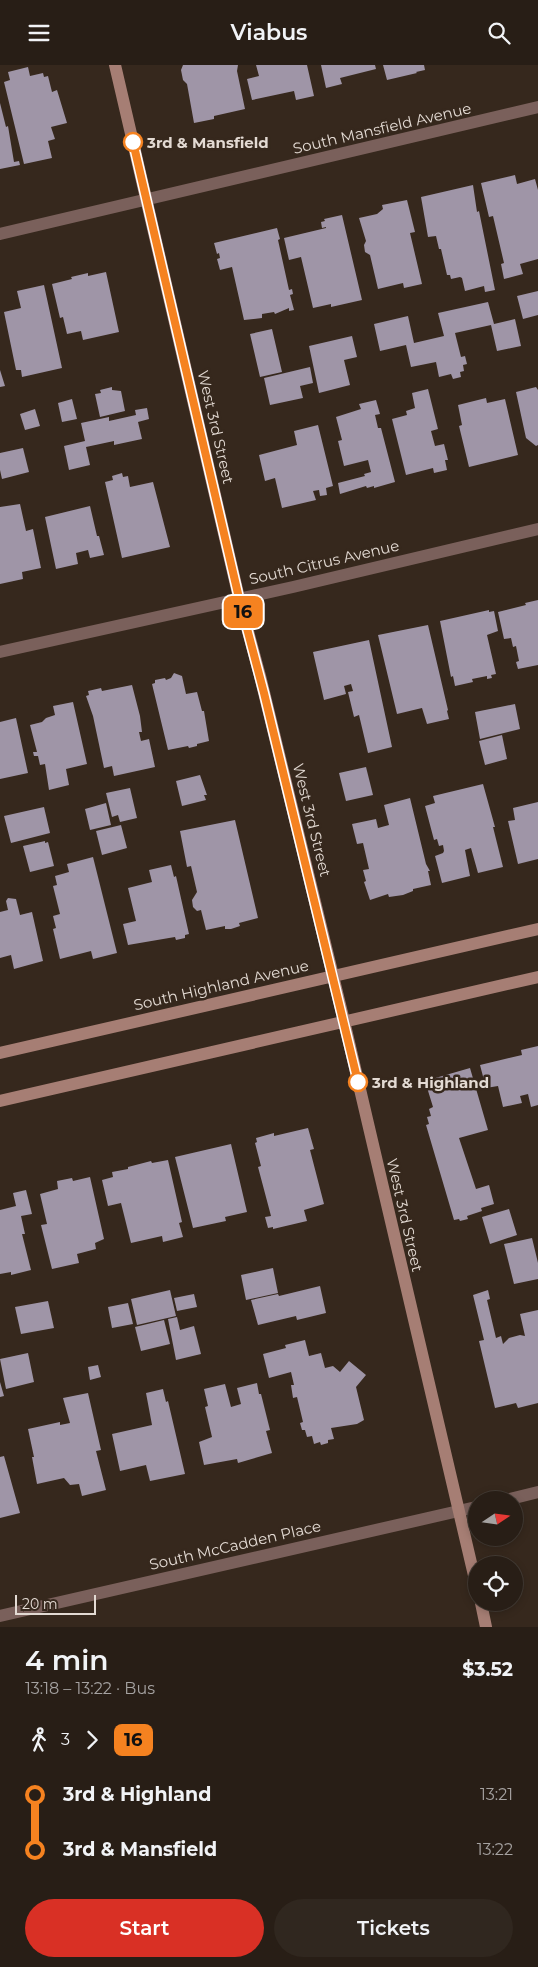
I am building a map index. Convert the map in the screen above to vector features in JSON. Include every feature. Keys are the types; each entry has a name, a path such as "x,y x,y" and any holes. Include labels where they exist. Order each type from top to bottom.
{"main road":[{"name":"West 3rd Street","path":"115,65 239,598 262,684 344,1021 470,1556"},
{"name":"South Highland Avenue","path":"0,1053 538,929"},
{"path":"0,1101 538,977"},
{"path":"482,1611 486,1627"}],"street":[{"name":"South Mansfield Avenue","path":"0,234 538,107"},
{"name":"South Citrus Avenue","path":"0,652 538,529"},
{"path":"523,1496 538,1492"},
{"name":"South McCadden Place","path":"0,1615 468,1509"}],"building":[{"path":"183,65 238,65 237,71 245,109 194,123 187,84 183,80 181,70"},
{"path":"256,65 307,65 314,96 296,100 294,91 252,100 247,79 259,76"},
{"path":"321,65 375,65 376,69 340,78 342,84 326,88"},
{"path":"383,65 424,65 425,70 387,80"},
{"path":"28,67 30,76 43,73 44,77 48,76 52,92 57,90 67,123 51,127 55,139 48,141 52,158 24,164 4,82 10,80 8,72"},
{"path":"0,103 6,127 8,126 14,162 19,161 20,165 0,169"},
{"path":"515,175 517,184 535,179 538,190 538,259 520,264 523,274 504,279 501,264 504,263 493,216 489,217 481,183"},
{"path":"473,185 477,212 479,211 495,290 485,292 484,286 465,291 462,278 451,279 450,275 447,275 436,236 428,237 421,197"},
{"path":"407,200 415,232 410,233 422,284 404,288 403,283 378,289 370,255 365,252 364,245 366,241 359,218 377,214 383,209 382,205"},
{"path":"342,215 362,300 331,307 331,304 313,308 301,257 289,260 284,238 326,228 322,228 321,222 325,221 324,219"},
{"path":"277,228 289,290 292,289 293,294 290,295 294,310 289,311 289,308 275,314 274,312 262,314 262,318 244,320 232,267 220,270 217,259 220,258 219,253 217,254 214,243"},
{"path":"106,272 119,332 83,340 81,331 67,334 63,317 60,318 52,284 88,273 88,276"},
{"path":"44,285 62,368 22,377 21,370 16,370 4,312 21,308 17,291"},
{"path":"538,291 538,315 523,319 517,296"},
{"path":"488,302 494,324 515,319 521,346 497,351 491,325 455,333 461,357 465,356 467,364 463,365 464,371 460,372 461,377 453,379 451,374 439,377 436,362 411,367 406,345 380,351 374,324 408,316 414,343 444,336 438,313"},
{"path":"272,329 282,372 260,377 250,334"},
{"path":"352,336 357,357 344,360 350,385 319,393 309,346"},
{"path":"310,367 313,383 300,386 303,398 270,405 264,378"},
{"path":"0,370 5,386 0,387"},
{"path":"112,387 112,390 121,391 125,411 100,417 95,394 101,393 100,390"},
{"path":"536,387 538,390 538,445 536,446 526,438 516,392"},
{"path":"428,389 438,429 431,431 435,446 444,444 448,460 445,460 447,470 434,473 433,468 406,475 392,419 407,415 406,411 415,408 412,393"},
{"path":"486,398 487,403 505,399 518,455 469,467 459,426 462,425 458,405"},
{"path":"72,399 77,419 62,422 58,403"},
{"path":"376,400 380,414 375,415 378,428 381,428 395,482 374,488 374,486 367,488 366,486 340,494 338,483 365,476 364,474 371,472 368,460 344,466 338,441 342,440 336,417 361,409 359,404"},
{"path":"147,408 149,419 138,422 142,439 114,445 114,441 86,447 90,465 69,470 64,446 85,441 81,423 109,417 109,421 136,415 135,410"},
{"path":"35,409 40,426 25,430 20,414"},
{"path":"318,425 333,486 326,488 327,495 320,496 319,490 313,491 316,500 282,508 275,478 265,481 259,455 297,445 294,431"},
{"path":"23,448 29,472 2,479 0,453"},
{"path":"122,473 123,477 128,476 130,487 153,482 170,547 122,558 105,482 113,480 112,476"},
{"path":"20,504 26,531 33,529 41,568 22,572 23,579 0,584 0,507"},
{"path":"90,506 97,536 99,536 104,555 90,558 88,550 76,553 78,564 56,569 45,517"},
{"path":"538,600 538,665 518,669 516,662 519,661 516,646 513,647 511,638 504,639 498,612"},
{"path":"489,610 489,612 494,611 498,631 487,635 496,674 491,675 492,678 487,679 487,676 472,679 473,682 455,686 453,676 451,677 440,621"},
{"path":"428,625 449,719 427,724 422,708 397,714 378,635"},
{"path":"369,640 392,747 368,753 359,715 354,717 348,692 353,691 351,684 344,686 346,694 324,700 313,652"},
{"path":"174,673 182,676 186,694 197,692 202,711 204,711 209,741 189,748 188,746 168,750 152,684 155,683 155,680 171,678"},
{"path":"132,685 140,716 142,732 139,732 141,741 149,739 155,767 114,776 112,766 104,768 93,716 86,696 89,695 88,691 101,688 102,691"},
{"path":"73,702 87,764 66,769 69,785 49,790 45,764 40,765 38,756 34,756 33,752 37,752 30,725 42,722 46,718 55,715 53,706"},
{"path":"515,704 520,729 480,739 475,712"},
{"path":"16,718 28,773 0,779 0,722"},
{"path":"502,735 507,759 485,765 479,741"},
{"path":"366,767 373,795 346,801 339,773"},
{"path":"200,775 207,795 204,795 206,800 182,806 176,781"},
{"path":"483,784 495,827 493,827 503,867 478,873 471,848 465,850 470,876 442,883 435,856 443,853 443,845 439,846 437,839 434,840 425,806 435,803 433,796"},
{"path":"130,788 137,818 120,822 118,815 112,817 106,793"},
{"path":"410,798 426,864 430,871 428,871 431,885 413,889 413,891 403,895 389,897 388,894 370,900 364,882 366,881 363,870 369,869 363,843 357,844 352,824 376,819 378,828 389,825 384,805"},
{"path":"538,802 538,859 518,864 508,821 515,820 513,808"},
{"path":"106,803 111,825 90,830 85,809"},
{"path":"44,807 50,833 11,843 4,816"},
{"path":"235,820 258,918 239,923 240,926 231,929 225,929 225,926 206,930 201,910 197,911 193,907 192,900 197,892 191,866 187,867 180,831"},
{"path":"121,825 127,848 102,855 96,831"},
{"path":"45,841 45,843 48,842 54,866 30,872 23,846"},
{"path":"93,857 117,953 93,959 91,951 60,959 53,929 56,928 53,916 60,914 53,886 57,885 55,876 69,872 67,864"},
{"path":"171,865 174,877 176,876 189,934 185,935 185,938 176,940 175,937 128,945 123,924 136,921 128,888 152,882 149,870"},
{"path":"8,898 16,899 20,915 32,912 43,961 14,969 11,955 0,958 0,912 8,910 6,901"},
{"path":"538,1046 538,1105 531,1107 528,1094 520,1096 522,1103 503,1107 498,1086 486,1088 480,1065 522,1055 521,1050"},
{"path":"470,1068 488,1130 459,1138 476,1189 489,1185 494,1204 481,1208 482,1211 467,1216 468,1219 460,1221 459,1219 454,1220 426,1125 429,1124 427,1117 431,1116 429,1109 433,1107 425,1081"},
{"path":"308,1128 314,1149 310,1150 324,1204 304,1210 307,1221 273,1229 273,1227 268,1228 265,1217 271,1216 258,1167 261,1166 255,1143 257,1142 256,1138 274,1133 274,1136"},
{"path":"231,1144 247,1212 225,1217 226,1221 193,1228 175,1157"},
{"path":"168,1160 182,1222 179,1223 183,1237 163,1242 162,1236 131,1243 121,1203 108,1206 102,1180 113,1177 112,1172 128,1169 128,1167 151,1161 152,1163"},
{"path":"90,1177 104,1239 95,1243 96,1249 77,1254 79,1263 52,1269 41,1225 47,1224 40,1194 58,1189 57,1181 72,1178 73,1181"},
{"path":"26,1190 32,1214 21,1216 25,1234 22,1234 31,1270 11,1275 11,1272 0,1274 0,1210 16,1206 13,1193"},
{"path":"509,1209 517,1235 490,1244 482,1217"},
{"path":"532,1238 538,1263 538,1279 514,1284 504,1244"},
{"path":"273,1268 278,1293 246,1300 241,1275"},
{"path":"320,1286 326,1313 297,1320 296,1316 258,1325 251,1300 278,1294 279,1296"},
{"path":"170,1290 176,1316 137,1325 131,1299"},
{"path":"488,1290 490,1299 487,1300 496,1338 501,1336 503,1344 509,1338 520,1335 525,1336 520,1314 538,1310 538,1403 518,1408 516,1403 495,1408 479,1341 484,1340 473,1295"},
{"path":"194,1294 197,1307 177,1311 174,1298"},
{"path":"48,1301 54,1328 21,1334 15,1307"},
{"path":"128,1303 133,1324 112,1328 108,1307"},
{"path":"177,1317 180,1330 194,1326 201,1354 176,1360 168,1319"},
{"path":"164,1320 170,1344 141,1351 135,1327"},
{"path":"305,1340 309,1356 321,1353 325,1368 333,1366 340,1372 349,1361 366,1375 356,1387 364,1420 357,1424 331,1428 334,1439 328,1440 328,1443 321,1445 320,1442 314,1444 312,1436 307,1437 305,1430 302,1430 300,1423 303,1422 297,1397 293,1398 291,1385 294,1385 291,1372 269,1378 263,1354 286,1348 285,1345"},
{"path":"28,1353 34,1382 6,1389 0,1359"},
{"path":"98,1365 101,1377 90,1380 88,1367"},
{"path":"0,1382 4,1396 0,1397"},
{"path":"257,1383 270,1430 266,1431 272,1453 238,1463 237,1459 204,1465 199,1442 212,1437 205,1407 208,1406 204,1389 225,1384 231,1407 241,1404 237,1388"},
{"path":"163,1389 166,1402 168,1401 185,1474 150,1481 146,1465 120,1471 112,1434 152,1425 146,1393"},
{"path":"88,1393 101,1450 96,1451 106,1490 82,1496 79,1484 70,1485 64,1478 37,1484 28,1429 60,1422 60,1425 70,1423 63,1398"},
{"path":"4,1456 20,1513 0,1518 0,1457"}],"bus line":[{"name":"16","path":"133,142 239,598 264,693 358,1082"}],"place":[{"name":"3rd & Mansfield","path":"133,142"},
{"name":"3rd & Highland","path":"358,1082"}]}
